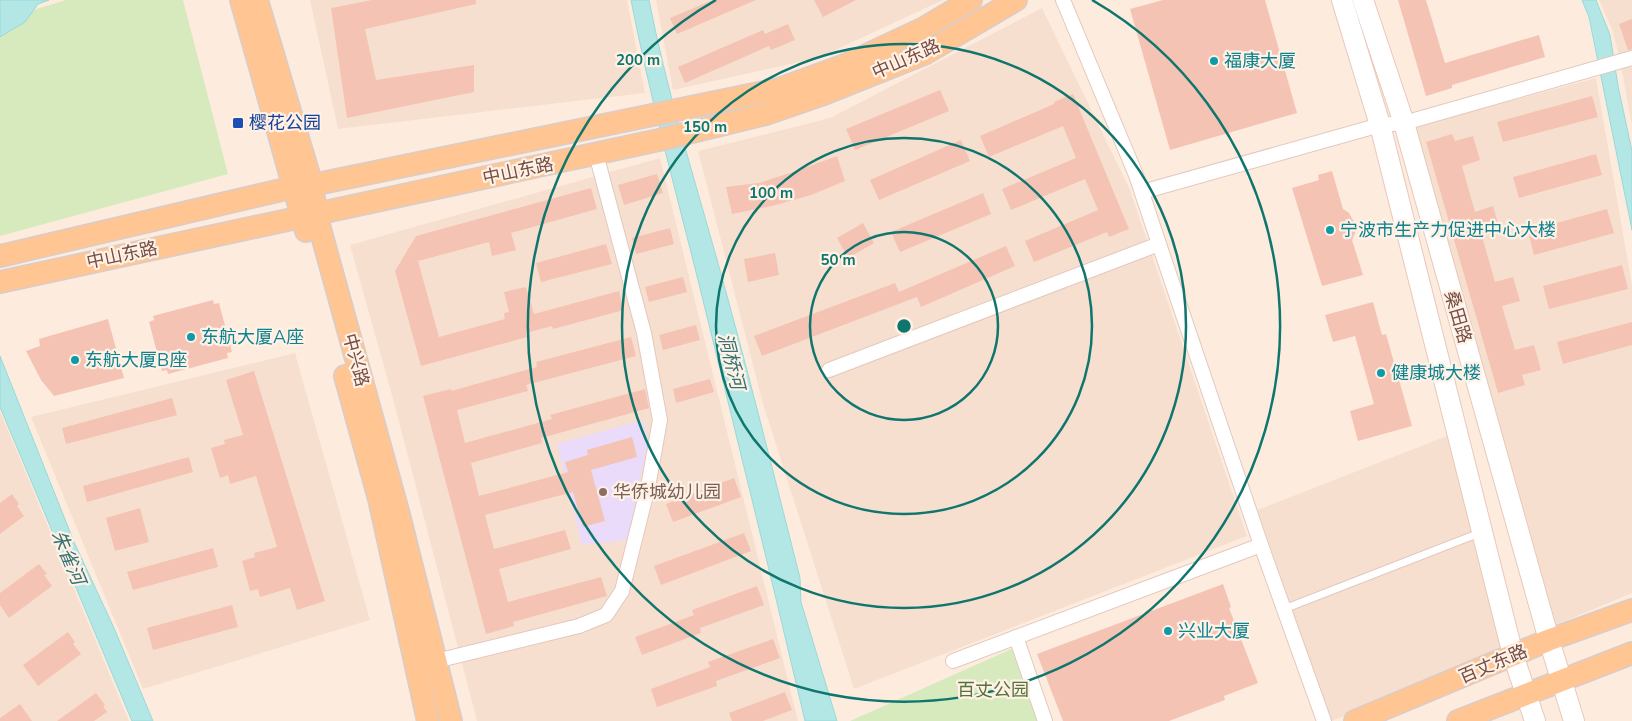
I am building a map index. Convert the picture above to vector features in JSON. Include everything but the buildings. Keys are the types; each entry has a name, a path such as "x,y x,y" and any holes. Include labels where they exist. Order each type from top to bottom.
{"main road":[{"name":"中兴路","path":"241,0 304,186"},
{"name":"中兴路","path":"257,0 304,186 309,215 379,500 428,721"},
{"name":"中山东路","path":"0,256 304,186 780,89 845,65 924,28 971,0"},
{"name":"中山东路","path":"0,282 596,154 766,114 821,95 926,53 1016,0"},
{"name":"桑田路","path":"1342,0 1380,125 1513,655 1535,721"},
{"name":"桑田路","path":"1363,0 1404,123 1549,640 1574,721"},
{"name":"中兴路","path":"309,215 398,511 450,721"},
{"name":"百丈东路","path":"1355,721 1549,640 1632,610"},
{"path":"1458,721 1632,653"}],"street":[{"path":"1063,0 1142,192 1261,545 1324,721"},
{"path":"1142,192 1380,125 1404,123 1626,60"},
{"path":"436,661 588,622 606,615 622,591 648,487 660,420 644,333 596,154"},
{"path":"829,370 1159,244"},
{"path":"953,661 1261,545"},
{"path":"1016,637 1045,721"}],"lane":[{"path":"1284,609 1482,532"}],"shaded area":[{"path":"310,0 627,0 645,93 338,129"},
{"path":"656,0 943,0 818,58 673,90"},
{"path":"1599,0 1632,0 1632,125 1612,29"},
{"path":"1042,8 1130,190 1247,536 854,689 763,404 698,151 830,118"},
{"path":"1596,78 1632,285 1632,593 1553,626 1414,127"},
{"path":"660,158 798,721 477,721 393,399 350,245"},
{"path":"295,353 370,620 143,689 31,417"},
{"path":"0,411 129,721 0,721"},
{"name":"华侨城幼儿园","path":"643,420 648,440 628,540 582,545 557,444"},
{"path":"1452,434 1503,651 1332,721 1257,510"}],"green space":[{"name":"樱花公园","path":"66,0 183,0 228,174 0,236 0,20"},
{"name":"百丈公园","path":"1016,647 1040,721 850,721"}],"water":[{"path":"0,0 49,0 38,4 25,22 0,37"},
{"name":"洞桥河","path":"631,0 649,0 671,97 738,336 790,538 800,578 801,602 837,721 805,721 738,440 653,102"},
{"path":"1582,0 1596,0 1610,35 1618,86 1632,151 1632,230 1589,17"},
{"name":"朱雀河","path":"0,356 74,542 114,628 153,721 132,721 0,407"}],"place":[{"name":"福康大厦","path":"1214,61"},
{"name":"樱花公园","path":"238,123"},
{"name":"宁波市生产力促进中心大楼","path":"1330,230"},
{"name":"东航大厦A座","path":"191,337"},
{"name":"东航大厦B座","path":"75,360"},
{"name":"健康城大楼","path":"1381,373"},
{"name":"华侨城幼儿园","path":"603,492"},
{"name":"兴业大厦","path":"1168,631"}]}
